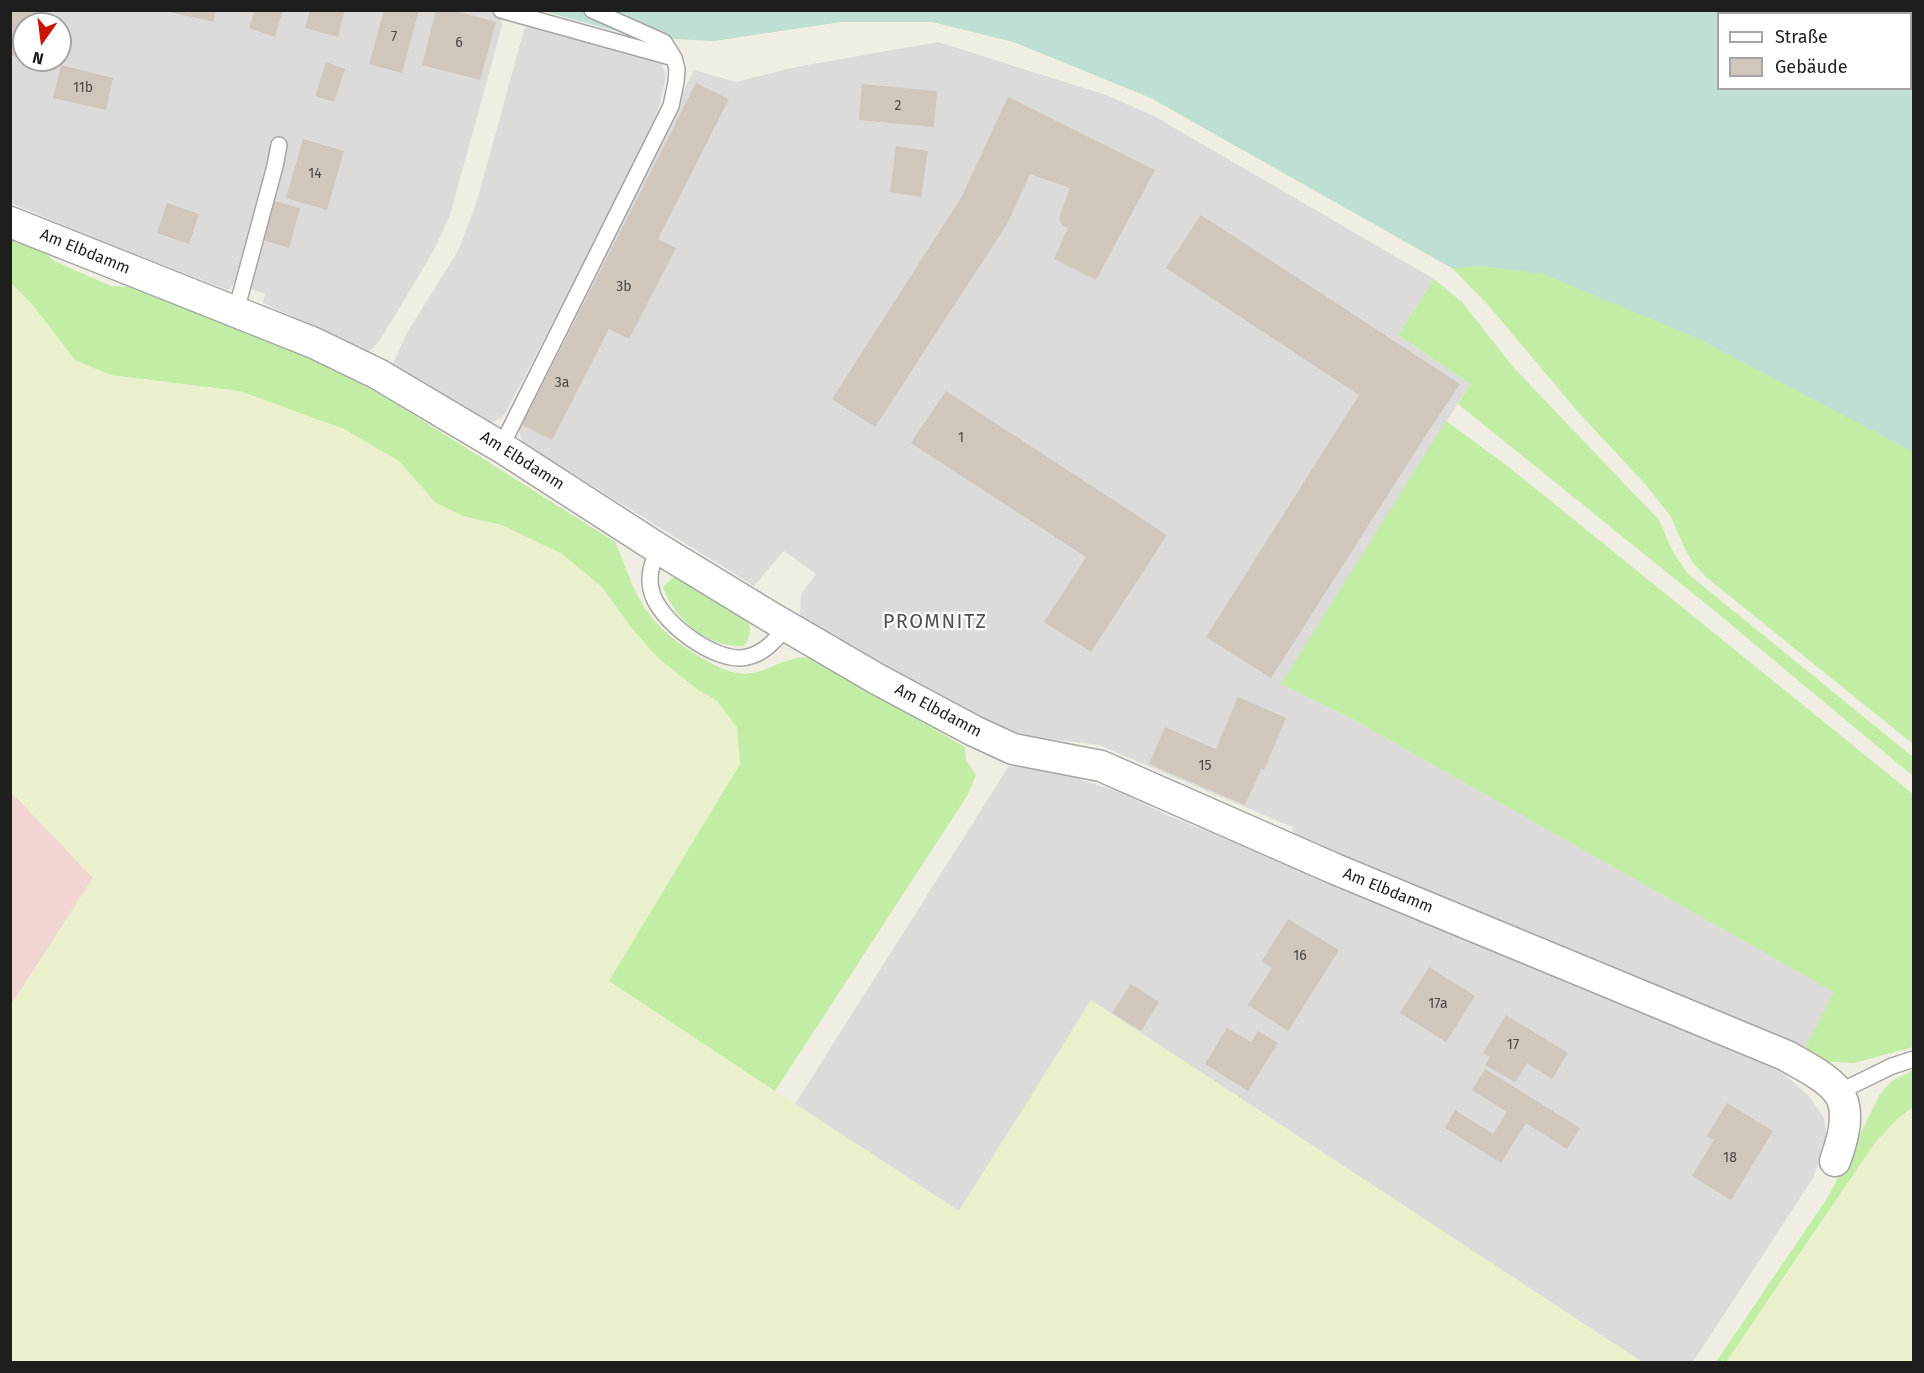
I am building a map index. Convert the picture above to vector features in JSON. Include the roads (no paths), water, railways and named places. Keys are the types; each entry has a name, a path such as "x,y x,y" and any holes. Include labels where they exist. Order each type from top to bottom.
{"street":[{"name":"Am Elbdamm","path":"10,222 314,343 378,374 501,447 659,549 787,627 877,679 1013,749 1101,766 1335,869 1787,1056 1823,1078 1839,1092"},
{"path":"1835,1161 1841,1145 1845,1122 1839,1092"}],"lane":[{"path":"501,10 674,58"},
{"path":"501,447 671,106 676,82 677,69 674,58 664,42 592,10"},
{"path":"236,312 279,145"},
{"path":"659,549 650,567 651,590 661,612 683,633 704,647 728,656 745,658 764,651 787,627"},
{"path":"1839,1092 1892,1066 1914,1059"}],"district":[{"name":"PROMNITZ","path":"935,622"}]}
